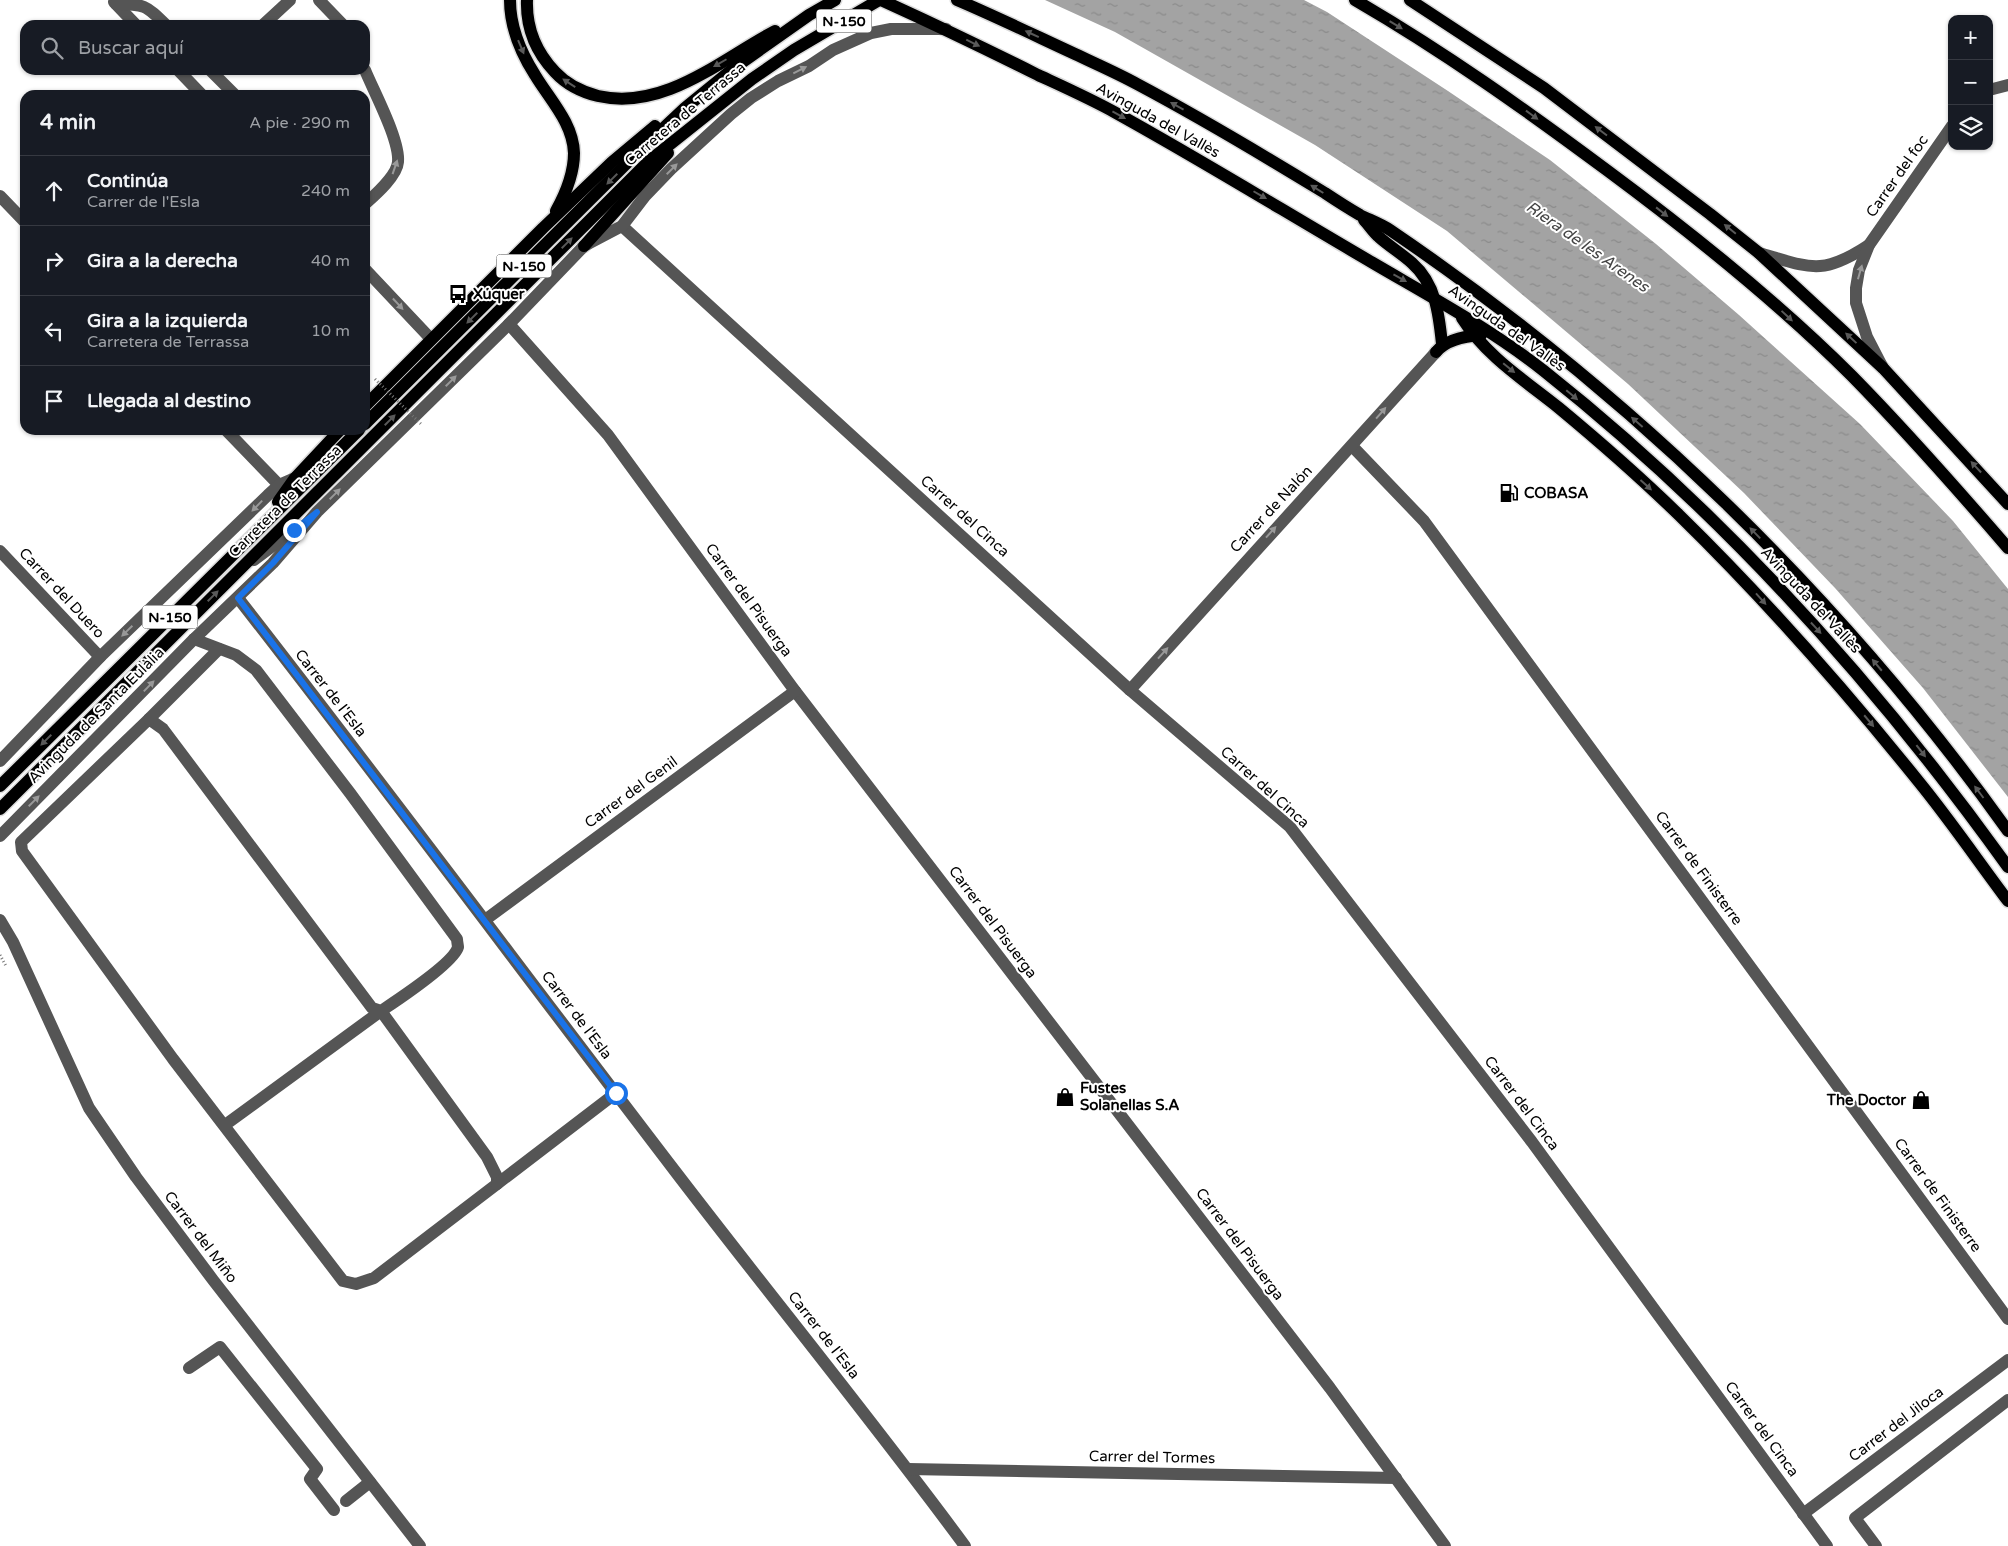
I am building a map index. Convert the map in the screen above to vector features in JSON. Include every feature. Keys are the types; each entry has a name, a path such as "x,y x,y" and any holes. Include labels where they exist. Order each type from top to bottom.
{"main road":[{"path":"510,0 514,30 525,58 565,122 572,138 574,155 570,178 567,190 552,219"},
{"path":"527,0 528,24 533,40 548,65 557,75 580,90 616,99 653,95 682,84 773,32 809,15"},
{"name":"Carretera de Terrassa","path":"370,419 684,108 734,68 809,15 835,0"},
{"name":"Carretera de Terrassa","path":"0,809 649,161 736,90 810,41 880,0"},
{"name":"Avinguda del Vallès","path":"880,0 946,29 1114,112 1434,297 1543,370 1690,499 1769,578 1840,654 1898,722 2008,867"},
{"name":"Avinguda del Vallès","path":"958,0 1135,82 1254,150 1359,214 1387,228 1485,298 1581,374 1685,464 1783,562 1856,639 1953,757 2008,831"},
{"path":"1354,0 1409,33 1512,101 1631,188 1737,272 1851,376 2008,548"},
{"path":"1410,0 1544,88 1703,208 1759,253 1882,368 2008,504"},
{"path":"370,401 552,219 634,143 655,126 684,108"},
{"path":"584,246 682,136"},
{"path":"1359,214 1378,236 1413,264 1423,275 1439,312 1439,348 1473,335 1491,334"},
{"path":"1459,314 1473,335 1491,354 1559,408 1671,507 1754,590 1830,675 1920,783 2008,901"},
{"path":"260,528 295,478 335,435"},
{"name":"Carretera de Terrassa","path":"0,786 354,435"}],"street":[{"path":"268,20 290,0"},
{"path":"319,0 338,20"},
{"path":"114,2 131,20"},
{"path":"114,2 142,5 161,20"},
{"name":"Avinguda de Santa Eulàlia","path":"0,836 194,639 273,563 317,512 509,324 584,246 622,226 645,196 699,142 751,98 778,81 809,66 833,50 871,33 891,29 946,29"},
{"path":"183,75 197,90"},
{"path":"217,75 230,90"},
{"path":"367,75 393,137 398,162 394,173 370,199"},
{"path":"1993,89 2008,85"},
{"name":"Carrer del foc","path":"1882,368 1856,303 1856,288 1860,270 1870,245 1948,132"},
{"path":"0,196 20,217"},
{"name":"Carrer del Cinca","path":"622,226 1130,690 1290,828 1532,1142 1828,1546"},
{"name":"Carrer del foc","path":"1759,253 1795,264 1817,267 1827,266 1847,259 1870,245"},
{"path":"370,274 431,339"},
{"name":"Carrer del Pisuerga","path":"509,324 608,435 796,691 1330,1388 1446,1546"},
{"name":"Carrer de Nalón","path":"1130,690 1439,348"},
{"path":"231,435 279,484"},
{"name":"Carrer de Finisterre","path":"1352,446 1424,521 2008,1319"},
{"path":"0,761 100,658 279,484 295,478"},
{"name":"Carretera de Terrassa","path":"234,575 317,512"},
{"name":"Carrer del Duero","path":"0,551 100,658"},
{"name":"Carrer de l'Esla","path":"238,598 680,1177 908,1469 965,1546"},
{"path":"194,639 236,655 256,670 350,793 457,939 458,946 454,955 444,965 225,1125"},
{"path":"219,649 21,842 22,851 173,1059 343,1280 356,1284 374,1278 616,1093"},
{"name":"Carrer del Genil","path":"485,920 796,691"},
{"path":"149,719 163,729 372,1008 381,1011 487,1157 497,1177 497,1184"},
{"name":"Carrer del Miño","path":"0,920 13,942 88,1108 136,1177 213,1280 420,1546"},
{"path":"189,1368 220,1347 317,1469 310,1479 334,1510"},
{"name":"Carrer del Jiloca","path":"1803,1514 2008,1360"},
{"path":"1876,1546 1855,1518 2008,1400"},
{"name":"Carrer del Tormes","path":"908,1469 1396,1478"},
{"path":"346,1501 370,1482"}],"path":[{"path":"375,379 421,424"}],"water":[{"name":"Riera de les Arenes","path":"1045,0 1304,0 1327,12 1550,160 1656,244 1739,315 1860,424 1953,521 2008,589 2008,797 1923,688 1835,588 1744,493 1628,384 1447,231 1315,145 1115,32"}],"place":[{"name":"Xúquer","path":"458,294"},
{"name":"COBASA","path":"1509,493"},
{"name":"Fustes Solanellas S.A","path":"1065,1097"},
{"name":"The Doctor","path":"1921,1100"}],"route":[{"path":"294,530 317,512 294,541 238,598 616,1093"}]}
